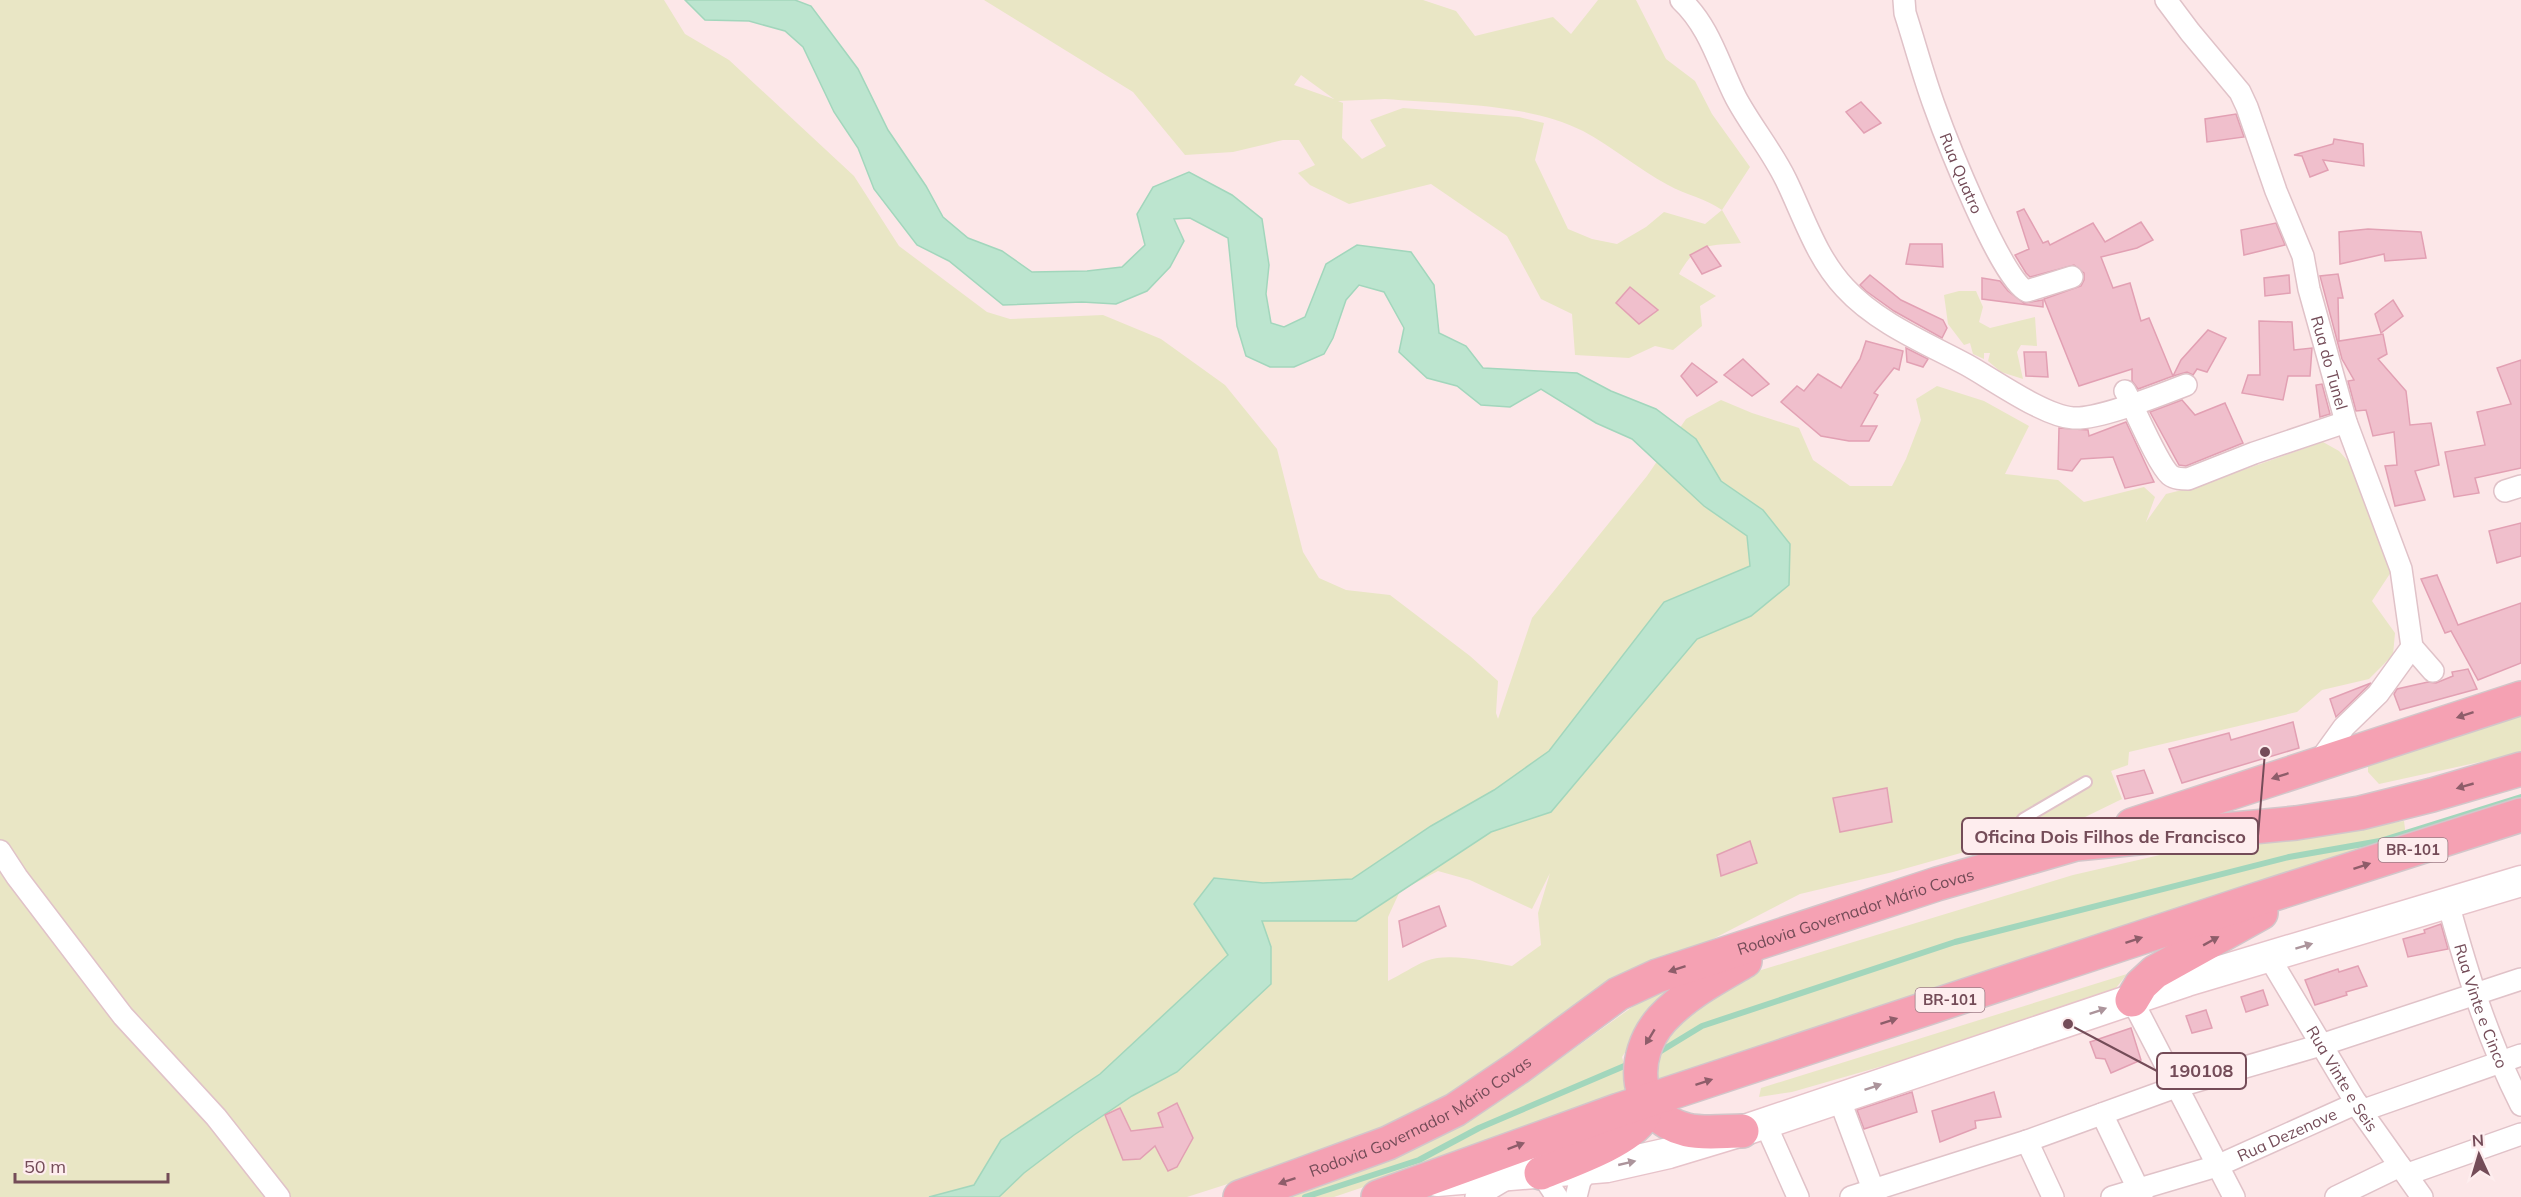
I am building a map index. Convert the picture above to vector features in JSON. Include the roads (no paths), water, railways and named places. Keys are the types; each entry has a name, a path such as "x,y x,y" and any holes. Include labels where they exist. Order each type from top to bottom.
{"highway":[{"path":"2076,844 2521,698"},
{"name":"Rodovia Governador Mário Covas","path":"1240,1197 1388,1143 1455,1110 1519,1067 1618,994 1656,976 1988,869 2076,844 2296,823 2360,813 2521,769"},
{"name":"BR-101","path":"1378,1197 1648,1100 2252,901 2521,816"},
{"path":"2132,1000 2141,985 2155,972 2306,885"},
{"path":"1754,1127 1687,1130 1662,1119 1648,1100 1639,1078 1641,1059 1645,1046 1662,1020 1689,994 1792,932"},
{"path":"1549,1185 1586,1155 1626,1133 1644,1115 1648,1100"}],"main road":[{"path":"1422,1183 1508,1177 1549,1185 1588,1170 1669,1153 1754,1127 2132,1000 2521,881"}],"street":[{"path":"1681,0 1702,25 1744,113 1786,180 1820,253 1844,287 1878,316 2032,402 2072,418 2084,418 2128,397 2186,386"},
{"name":"Rua Quatro","path":"1904,0 1905,13 1934,106 1992,243 2007,268 2020,288 2027,291 2072,277"},
{"name":"Rua do Tunel","path":"2166,0 2240,92 2247,107 2276,191 2303,256 2309,289 2346,422 2401,568 2412,646"},
{"path":"2128,397 2163,466 2172,477 2181,479 2188,479 2254,453 2346,422"},
{"path":"2318,763 2344,727 2378,694 2412,646 2433,671"},
{"path":"2344,727 2357,740 2378,744"},
{"path":"0,851 17,877 123,1016 216,1117 279,1197"},
{"name":"Rua Vinte e Cinco","path":"2448,903 2473,994 2500,1063 2521,1105"},
{"name":"Rua Vinte e Seis","path":"2269,957 2359,1107 2422,1197"},
{"path":"1851,1197 1874,1193 2176,1087 2320,1045 2521,979"},
{"path":"2132,1000 2234,1197"},
{"name":"Rua Dezenove","path":"2112,1197 2139,1193 2217,1166 2359,1107 2521,1055"},
{"path":"1839,1098 1874,1193"},
{"path":"2102,1114 2139,1193"},
{"path":"1754,1127 1798,1197"},
{"path":"2336,1197 2404,1170 2521,1134"},
{"path":"2027,1141 2053,1197"},
{"path":"1576,1197 1580,1181 1588,1170"},
{"path":"1476,1197 1508,1177"}],"lane":[{"path":"1988,869 2023,819 2086,782"}],"waterway":[{"path":"1656,1054 1702,1026 1955,942 2289,857 2380,841 2521,797"},
{"path":"1305,1197 1419,1160 1479,1128 1629,1064"}],"place":[{"name":"Oficina Dois Filhos de Francisco","path":"2265,752"},
{"name":"190108","path":"2068,1024"}]}
